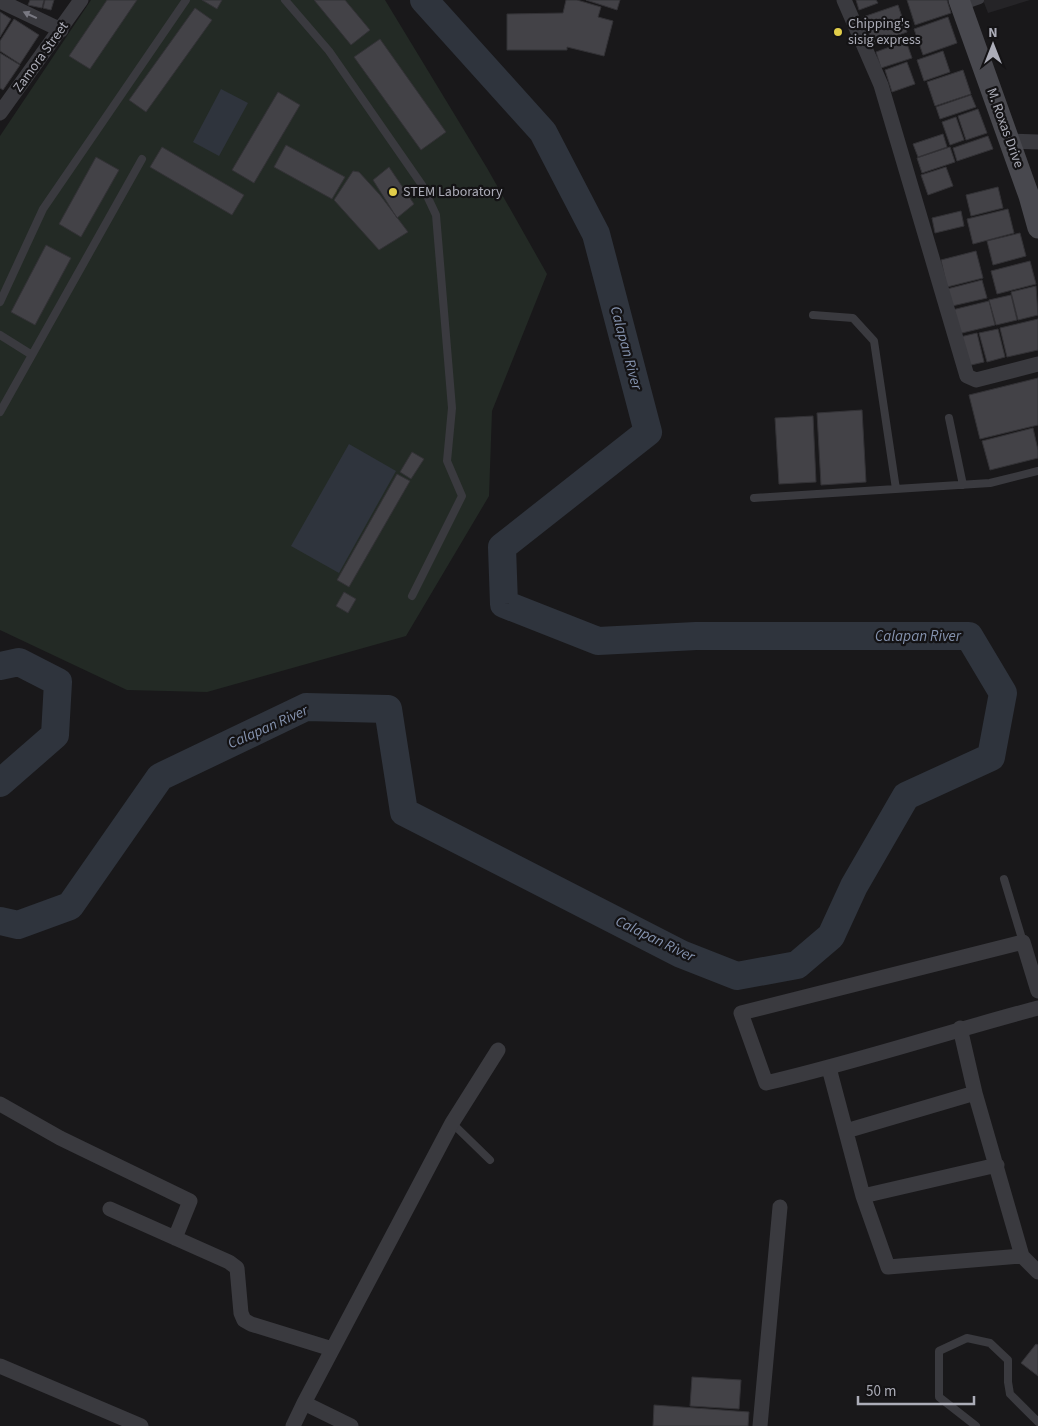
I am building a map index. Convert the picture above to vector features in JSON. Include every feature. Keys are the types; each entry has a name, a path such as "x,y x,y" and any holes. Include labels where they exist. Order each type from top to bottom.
{"main road":[{"name":"M. Roxas Drive","path":"967,2 1009,141 1029,196 1038,228"}],"street":[{"name":"Zamora Street","path":"0,113 81,0"},
{"path":"844,0 881,85 967,376 976,380 1038,364"},
{"path":"0,1 61,30"},
{"path":"1009,141 1038,142"},
{"path":"1038,991 1024,942 742,1013 766,1083 830,1068 960,1028 1038,1008"},
{"path":"960,1028 976,1093 1022,1256 1038,1272"},
{"path":"293,1426 452,1123 498,1050"},
{"path":"830,1068 863,1196 888,1267 1022,1256"},
{"path":"846,1131 976,1093"},
{"path":"0,1104 60,1138 190,1201 175,1238"},
{"path":"863,1196 997,1164"},
{"path":"760,1426 780,1207"},
{"path":"110,1209 237,1268 241,1313 244,1320 251,1324 332,1349"},
{"path":"0,1366 142,1426"},
{"path":"304,1403 351,1426"}],"lane":[{"path":"0,302 43,209 186,0"},
{"path":"285,0 330,52 422,185 436,214 452,408 447,461 462,496 412,596"},
{"path":"0,412 142,159"},
{"path":"813,315 852,318 874,341 896,489"},
{"path":"0,335 32,355"},
{"path":"949,418 963,485"},
{"path":"754,498 990,483 1038,471"},
{"path":"1004,879 1024,942"},
{"path":"452,1123 490,1160"},
{"path":"976,1426 939,1397 939,1351 967,1338 990,1343 1008,1360 1010,1394 1038,1422"}],"shaded area":[{"path":"91,0 385,0 487,168 547,274 492,411 489,496 406,636 207,692 127,690 0,630 0,136"},
{"path":"983,0 1030,0 988,13"},
{"path":"221,89 248,103 219,156 193,142"},
{"path":"349,444 396,471 339,573 291,546"}],"building":[{"path":"30,0 44,0 42,8 28,5"},
{"path":"45,0 54,0 51,10 43,8"},
{"path":"107,0 137,0 90,69 69,56"},
{"path":"202,0 222,0 217,9"},
{"path":"314,0 345,0 370,30 351,45"},
{"path":"566,0 577,0 601,7 598,17 613,21 604,56 567,47 567,50 507,50 507,14 563,13"},
{"path":"586,0 620,0 617,10"},
{"path":"856,0 876,0 878,3 859,10"},
{"path":"907,0 947,0 951,13 915,25"},
{"path":"898,5 907,32 873,44 863,17"},
{"path":"195,8 212,20 146,112 129,100"},
{"path":"0,12 11,19 0,37"},
{"path":"948,17 957,43 923,55 914,29"},
{"path":"14,19 39,35 20,64 0,51 0,41"},
{"path":"380,39 446,132 421,150 354,57"},
{"path":"906,41 912,58 881,68 876,52"},
{"path":"943,51 950,72 924,81 917,60"},
{"path":"0,53 20,65 3,90 0,88"},
{"path":"907,62 915,84 892,92 885,70"},
{"path":"963,70 971,94 935,106 927,82"},
{"path":"278,92 300,105 254,183 232,170"},
{"path":"971,95 976,107 940,119 936,107"},
{"path":"978,109 987,133 966,140 958,116"},
{"path":"956,117 964,140 950,145 942,122"},
{"path":"943,134 947,147 918,157 913,144"},
{"path":"988,136 993,149 957,161 953,148"},
{"path":"286,145 345,177 332,199 274,167"},
{"path":"162,147 244,195 232,215 150,167"},
{"path":"950,147 955,162 922,173 917,158"},
{"path":"96,157 119,170 81,237 59,224"},
{"name":"STEM Laboratory","path":"389,167 414,204 397,218 373,180"},
{"path":"946,167 953,186 928,195 921,175"},
{"path":"353,171 359,172 380,195 408,232 379,250 334,200"},
{"path":"998,187 1003,208 971,216 966,195"},
{"path":"1008,209 1014,233 973,244 967,219"},
{"path":"961,211 964,226 935,233 932,218"},
{"path":"1020,233 1026,256 993,265 987,241"},
{"path":"46,245 71,258 35,325 11,312"},
{"path":"976,251 983,278 947,287 941,260"},
{"path":"1030,261 1036,284 997,294 991,271"},
{"path":"982,280 987,298 952,306 947,289"},
{"path":"1036,286 1038,315 1018,320 1011,292"},
{"path":"1011,295 1017,320 996,325 989,300"},
{"path":"989,301 995,325 958,334 952,310"},
{"path":"1038,319 1038,350 1007,357 1000,328"},
{"path":"998,329 1005,357 987,362 979,333"},
{"path":"977,333 984,362 967,366 960,337"},
{"path":"1038,378 1038,425 980,439 969,395"},
{"path":"862,410 866,482 821,485 817,413"},
{"path":"813,416 816,482 779,484 775,418"},
{"path":"1033,428 1038,458 990,470 982,441"},
{"path":"412,452 424,459 411,479 400,472"},
{"path":"397,474 410,481 349,587 337,580"},
{"path":"344,592 356,599 348,613 336,606"},
{"path":"1036,1344 1038,1345 1038,1376 1021,1363"},
{"path":"692,1377 741,1380 739,1409 690,1406"},
{"path":"654,1405 749,1412 748,1426 653,1426"}],"waterway":[{"name":"Calapan River","path":"0,921 18,925 70,906 160,777 306,707 388,709 404,812 681,954 737,976 797,965 831,936 854,886 906,796 991,757 1003,693 969,636 696,636 598,641 504,604 502,547 648,432 596,234 543,132 424,0"},
{"name":"Calapan River","path":"0,666 19,662 58,682 55,735 0,783"}],"place":[{"name":"Chipping's sisig express","path":"838,32"},
{"name":"STEM Laboratory","path":"393,192"}]}
